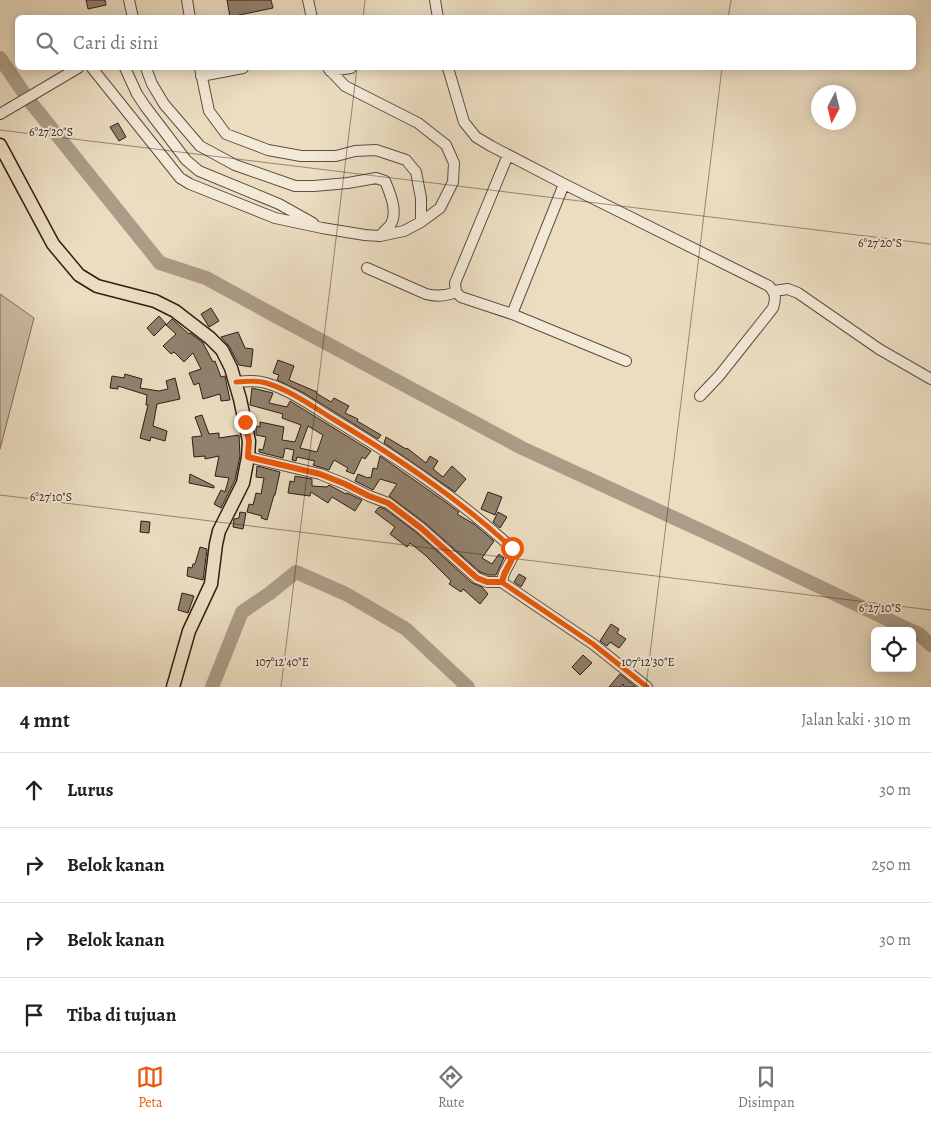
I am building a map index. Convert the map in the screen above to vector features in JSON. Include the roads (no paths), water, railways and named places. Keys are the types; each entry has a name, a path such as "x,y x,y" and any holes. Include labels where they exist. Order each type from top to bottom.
{"main road":[{"path":"0,145 53,244 71,267 85,280 97,286 156,301 198,328 217,344 228,362 236,382 249,441 243,483 219,531 211,584 190,630 173,687"}],"street":[{"path":"129,0 132,15"},
{"path":"187,0 190,15"},
{"path":"308,0 311,15"},
{"path":"435,0 438,15"},
{"path":"0,114 75,70"},
{"path":"94,70 180,178 275,218 322,228 380,236 404,231 422,222 440,208 453,182 454,163 446,145 418,123 345,86 330,70"},
{"path":"126,70 145,106 186,160 199,171 279,204 322,228"},
{"path":"147,70 152,84 164,104 200,146 235,165 295,186 348,183 376,178 385,181 391,195 394,212 391,223 380,236"},
{"path":"222,70 200,72 209,111 226,134 268,150 301,156 336,156 355,151 376,150 406,160 416,172 421,198 422,222"},
{"path":"449,70 464,122 476,137 564,184 769,286 774,292 776,299 773,308 719,376 700,396"},
{"path":"130,117 145,106"},
{"path":"508,155 455,283 456,292 461,297 512,314 626,361"},
{"path":"206,190 212,176"},
{"path":"512,314 564,184"},
{"path":"367,268 426,294 444,296 456,292"},
{"path":"774,292 791,289 879,349 931,379"},
{"path":"236,382 260,382 276,387 296,397 401,461 488,525 514,552 502,582"},
{"path":"248,457 320,474 388,503 421,528 477,578 487,582 502,582 593,644 647,687"}],"waterway":[{"path":"0,58 28,99 160,263 206,278 522,448 722,540 904,627"},
{"path":"212,687 242,612 296,572 346,594 406,629 468,687"},
{"path":"916,633 931,645"}]}
